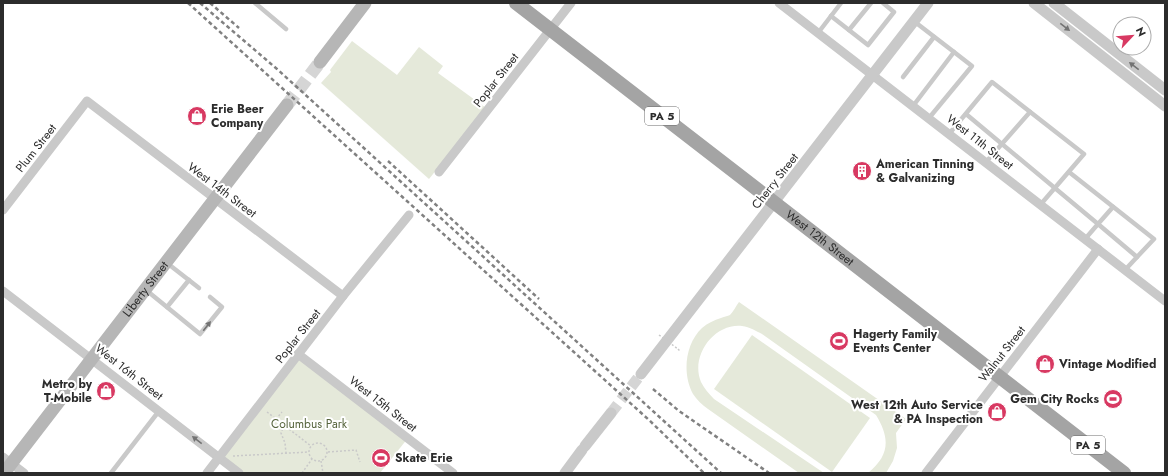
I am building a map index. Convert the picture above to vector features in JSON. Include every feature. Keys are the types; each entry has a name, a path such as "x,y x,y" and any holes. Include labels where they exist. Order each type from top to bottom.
{"main road":[{"path":"320,62 365,3"},
{"name":"West 12th Street","path":"516,3 1124,473"},
{"name":"Liberty Street","path":"6,464 92,359 287,105"}],"street":[{"name":"Poplar Street","path":"439,172 571,3"},
{"name":"West 11th Street","path":"779,3 930,118 1165,301"},
{"name":"Cherry Street","path":"641,374 928,3"},
{"path":"1034,3 1165,106"},
{"path":"1054,3 1165,90"},
{"path":"1080,39 1088,29"},
{"name":"West 14th Street","path":"87,101 343,296"},
{"name":"Plum Street","path":"3,210 87,101"},
{"name":"Poplar Street","path":"207,473 343,296 409,215"},
{"name":"Walnut Street","path":"926,473 1098,249"},
{"name":"West 16th Street","path":"3,291 239,473"},
{"name":"West 15th Street","path":"298,354 453,473"},
{"path":"565,473 611,413"},
{"path":"6,464 24,473"}],"lane":[{"path":"255,3 286,29"},
{"path":"818,33 841,3"},
{"path":"850,30 871,3"},
{"path":"831,16 868,45 894,12 883,3"},
{"path":"914,21 972,66 930,118"},
{"path":"903,77 934,37"},
{"path":"913,106 954,52"},
{"path":"950,134 992,82 1084,154 1041,204"},
{"path":"986,162 1030,112"},
{"path":"966,114 1137,257"},
{"path":"1069,172 1154,239 1125,270"},
{"path":"1085,239 1113,207"},
{"path":"166,262 199,288"},
{"path":"167,307 189,280"},
{"path":"145,289 200,334 222,307 210,297"},
{"path":"111,473 159,411"}],"path":[{"path":"659,335 680,351"},
{"path":"267,412 311,446"},
{"path":"276,419 282,412"},
{"path":"284,425 281,433 285,443 286,453"},
{"path":"316,443 322,443 328,452 325,458 321,461 316,461 312,459 309,452 311,446 316,443"},
{"path":"328,452 356,450 360,462"},
{"path":"234,456 309,452"},
{"path":"302,473 312,459"},
{"path":"321,461 323,473"}],"green space":[{"path":"352,41 397,75 419,47 443,66 438,73 486,108 429,179 321,83 331,72 330,70"},
{"path":"739,302 906,419 896,433 897,448 893,461 886,473 868,473 880,460 886,446 884,431 876,415 762,334 750,328 732,326 722,330 707,343 699,362 698,372 701,382 714,399 824,473 799,473 706,407 696,398 687,378 687,360 692,342 702,328 713,321 730,315"},
{"path":"752,335 870,418 832,472 714,389"},
{"name":"Columbus Park","path":"298,354 408,438 380,473 239,473 219,457"}],"tunnel":[{"path":"287,105 320,62"},
{"path":"611,413 641,374"}],"railway":[{"path":"188,3 649,420 704,473"},
{"path":"200,3 277,69 721,473"},
{"path":"210,3 239,28"},
{"path":"388,161 539,299"},
{"path":"653,389 679,411 769,473"}],"place":[{"name":"Erie Beer Company","path":"197,116"},
{"name":"American Tinning & Galvanizing","path":"862,171"},
{"name":"Hagerty Family Events Center","path":"839,341"},
{"name":"Vintage Modified","path":"1045,364"},
{"name":"Metro by T-Mobile","path":"106,391"},
{"name":"Gem City Rocks","path":"1113,399"},
{"name":"West 12th Auto Service & PA Inspection","path":"997,412"},
{"name":"Skate Erie","path":"381,458"}]}
